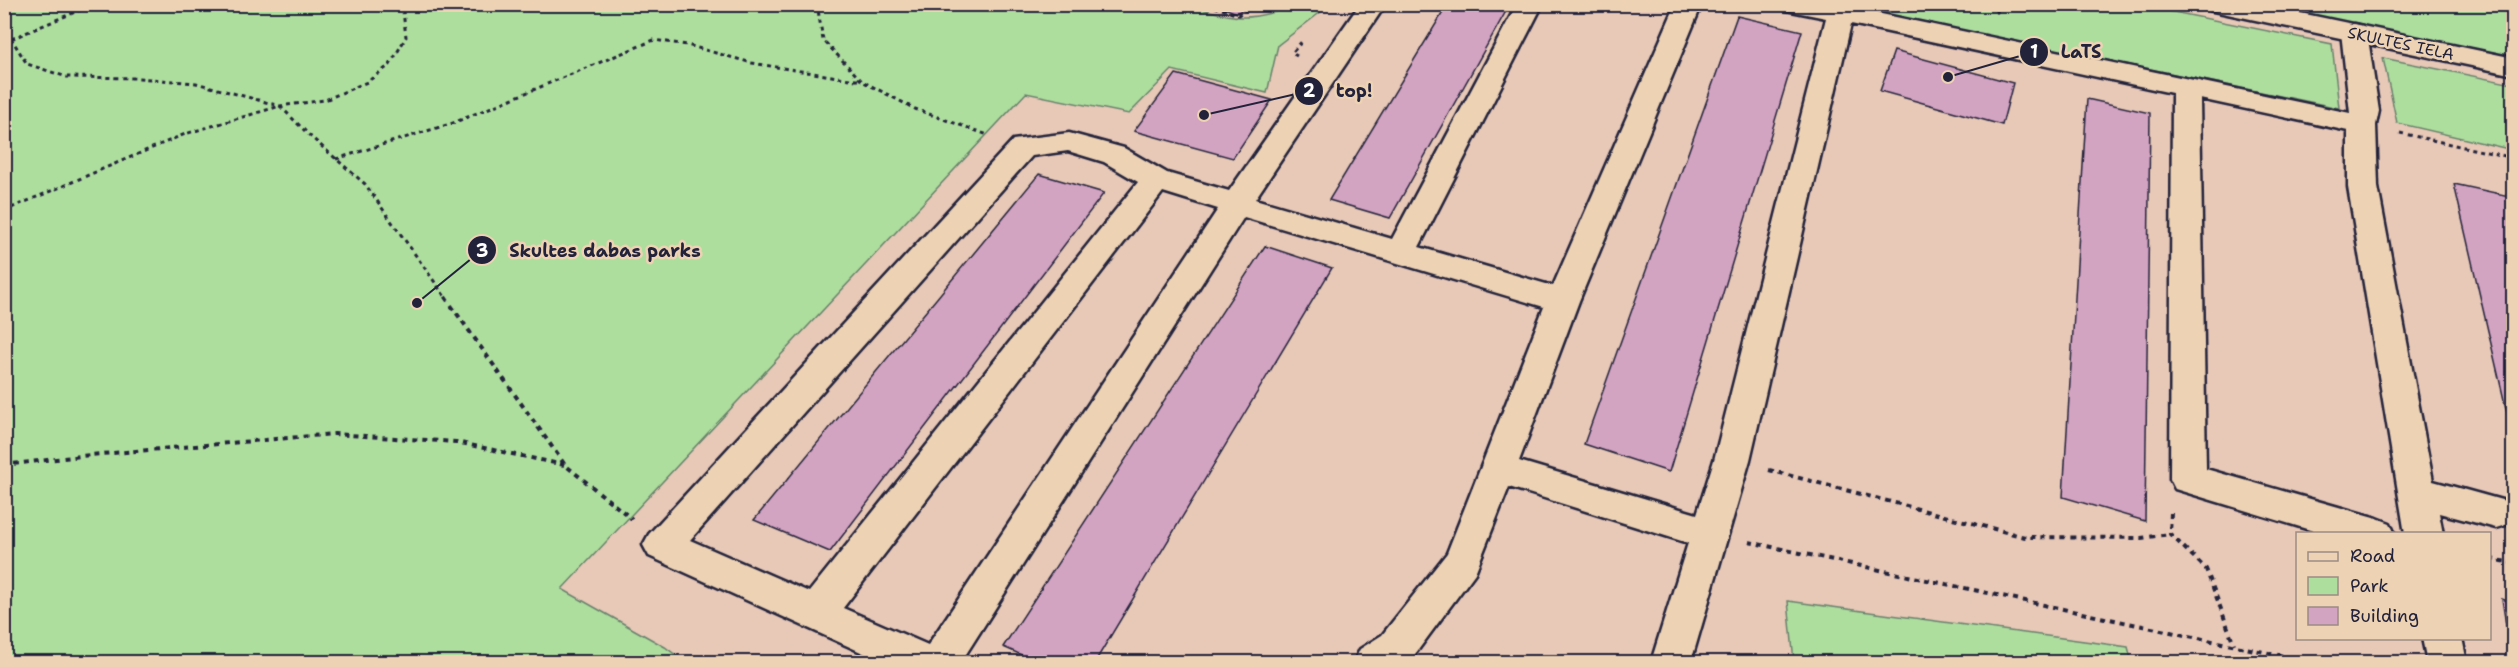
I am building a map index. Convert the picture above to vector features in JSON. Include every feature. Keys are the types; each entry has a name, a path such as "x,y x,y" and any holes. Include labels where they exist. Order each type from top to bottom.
{"street":[{"path":"939,663 1237,203 1373,4"},
{"path":"1401,252 1530,4"},
{"path":"1374,663 1396,648 1462,562 1563,301 1689,4"},
{"path":"1795,4 2362,125"},
{"name":"SKULTES IELA","path":"2218,4 2514,67"},
{"path":"1671,663 1732,460 1840,14"},
{"path":"2354,32 2365,111 2362,125 2363,187 2424,532"},
{"path":"2186,87 2188,479 2370,532"},
{"path":"924,663 662,545 1023,147 1069,142 1114,155 1156,180 1563,301"},
{"path":"815,614 1156,180"},
{"path":"1499,469 1711,534"},
{"path":"2417,492 2496,513"},
{"path":"2442,640 2447,663"}],"path":[{"path":"4,42 94,4"},
{"path":"4,211 185,134 280,106 325,100 367,82 390,65 406,37 403,11 406,4"},
{"path":"817,4 823,40 862,81"},
{"path":"1207,4 1238,15 1256,4"},
{"path":"4,34 11,38 27,64 67,77 139,78 196,83 280,106 365,184 565,465 617,505 662,545"},
{"path":"336,159 453,123 654,40 687,45 752,63 862,81 915,109 1023,147"},
{"path":"2362,125 2514,158"},
{"path":"4,465 90,455 334,434 456,442 565,465"},
{"path":"1732,460 2025,537 2141,538 2170,534 2206,569 2234,645"},
{"path":"1711,534 2311,663"},
{"path":"2491,559 2514,563"}],"green space":[{"path":"1185,4 1220,14 1241,17 1300,8 1322,11 1278,45 1267,93 1172,70 1129,114 1026,93 562,589 665,647 685,662 5,662 5,5"},
{"path":"1839,5 2139,5 2332,44 2339,108"},
{"path":"2263,5 2513,5 2513,58"},
{"path":"2383,58 2513,84 2513,150 2397,123"},
{"path":"1788,601 2128,647 2132,662 1794,662"}],"building":[{"path":"1213,4 1251,4 1237,13"},
{"path":"1448,4 1510,4 1390,218 1329,200"},
{"path":"1737,16 1802,31 1669,472 1584,444"},
{"path":"1894,51 2013,83 2002,125 1880,91"},
{"path":"1176,74 1272,100 1233,158 1134,131"},
{"path":"2087,99 2150,113 2145,521 2063,497"},
{"path":"1039,174 1104,193 830,552 754,520"},
{"path":"2454,184 2514,197 2514,443"},
{"path":"1265,246 1332,268 1095,662 1038,662 1003,647"},
{"path":"2502,599 2514,603 2514,640 2508,638"}],"place":[{"name":"LaTS","path":"1948,77"},
{"name":"top!","path":"1204,115"},
{"name":"Skultes dabas parks","path":"417,303"}]}
